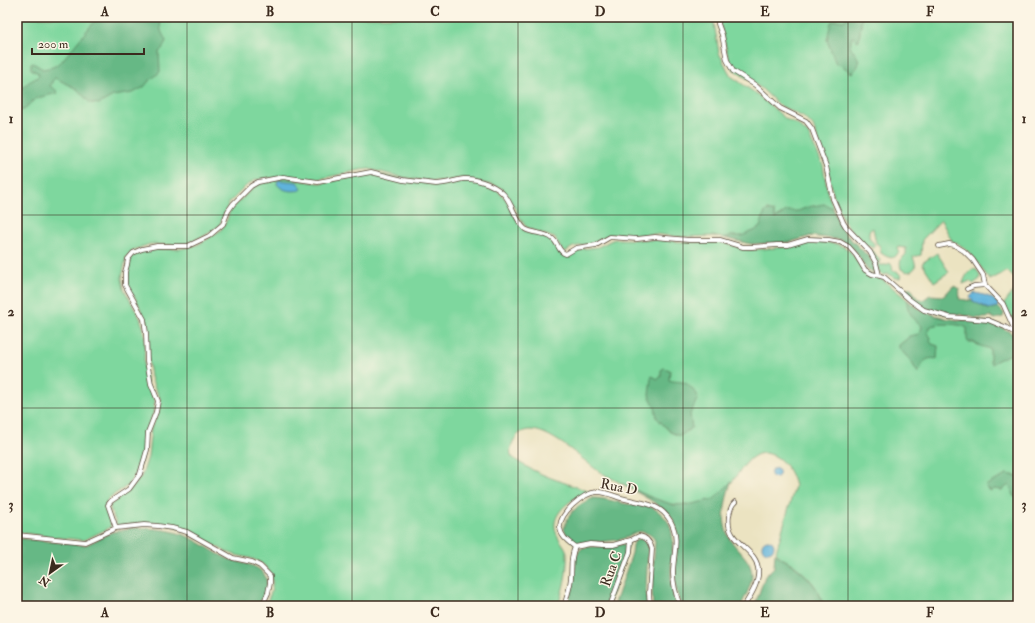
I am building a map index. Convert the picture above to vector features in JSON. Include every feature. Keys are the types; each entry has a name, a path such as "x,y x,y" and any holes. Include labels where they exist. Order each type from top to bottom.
{"street":[{"path":"718,17 718,24 726,55 729,65 733,71 755,85 780,108 806,121 812,129 826,166 833,199 843,222 870,252 876,263 879,275"},
{"path":"116,528 108,505 111,501 129,489 140,474 147,450 148,432 156,412 158,401 152,384 147,361 147,337 144,320 125,284 125,272 128,259 133,253 142,249 157,246 188,246 209,236 222,224 233,204 251,186 258,182 283,177 318,182 372,172 403,180 436,184 466,179 475,180 502,191 522,226 528,231 551,238 563,253 569,253 579,247 596,245 610,237 637,239 655,237 689,240 720,240 743,247 788,245 805,239 820,238 845,244 856,255 865,270 888,280 910,300 924,310 949,317 988,320 1005,327 1018,335"},
{"path":"939,246 949,244 958,247 964,251 976,264 983,275 985,285 1003,304 1014,330 1018,335"},
{"path":"967,289 974,286 985,285"},
{"name":"Rua D","path":"575,547 564,537 560,529 560,525 566,512 581,498 591,493 599,492 654,506 660,509 669,518 676,535 673,573 675,591 680,606"},
{"path":"735,502 730,511 730,529 735,539 752,557 758,569 754,586 744,606"},
{"path":"17,535 85,542 116,528 158,526 187,532 233,558 257,564 270,576 268,593 262,606"},
{"path":"564,606 569,591 571,579 571,558 575,547 590,544 613,545 631,540 635,537 643,537 649,541 652,549 649,593 650,606"},
{"name":"Rua C","path":"610,606 630,552 631,540"}],"green space":[{"path":"17,17 713,17 719,53 731,76 758,95 786,119 798,125 808,134 823,165 828,194 840,225 847,235 869,257 876,268 864,266 858,254 847,243 841,240 811,236 790,242 751,244 713,236 681,237 654,234 616,234 609,235 593,243 573,247 565,252 561,249 555,238 525,226 508,196 501,188 463,178 446,181 426,181 401,177 369,169 319,179 268,178 255,180 246,186 229,203 219,226 204,236 188,243 178,245 150,244 133,250 126,258 122,278 124,289 140,318 143,327 145,337 144,366 148,387 155,401 153,414 145,435 144,449 138,471 127,486 109,498 105,505 111,527 84,540 17,532"},
{"path":"98,17 163,17 160,18 161,31 166,41 159,52 160,72 144,87 133,93 113,96 99,104 90,103 77,89 55,78 50,86 57,91 57,93 35,99 24,110 17,111 17,97 22,89 39,76 38,73 31,69 31,64 33,63 43,69 53,67 61,62"},
{"path":"163,17 172,17 171,22 169,22"},
{"path":"720,17 1018,17 1018,282 1007,271 990,280 969,252 952,241 941,220 922,240 921,255 913,257 916,266 911,271 907,272 901,269 900,262 906,254 906,248 898,247 899,251 891,258 884,255 881,253 880,246 876,243 873,228 869,231 869,237 875,245 874,248 869,246 867,247 844,221 834,198 825,159 813,126 803,117 779,105 762,89 733,69 728,56 720,23"},
{"path":"847,17 862,17 859,40 858,41 852,37 850,46 859,62 856,69 852,73 841,65 836,64 827,40 831,22 836,20 844,21"},
{"path":"369,173 437,185 466,180 479,182 497,190 505,198 524,230 550,239 565,256 569,256 582,249 598,247 616,239 714,242 724,243 749,250 789,247 805,242 815,241 837,244 850,251 866,273 882,279 921,311 949,319 987,322 1018,337 1018,606 823,606 816,587 807,576 776,552 795,486 789,470 778,458 770,454 762,453 756,455 750,459 730,484 714,500 697,504 671,504 633,489 600,472 557,440 545,433 533,430 522,432 514,440 511,448 512,457 530,469 550,478 590,492 570,501 559,512 556,518 556,532 567,551 566,574 558,606 264,606 271,591 272,578 265,566 258,562 250,558 226,552 190,532 176,527 149,523 117,526 110,505 133,487 142,475 148,457 151,428 159,411 160,403 160,398 151,377 148,357 149,340 146,321 137,301 128,287 130,259 135,253 140,251 180,249 197,245 206,240 221,230 227,220 230,210 257,184 284,178 323,183"},
{"path":"824,204 833,208 838,223 843,231 867,255 875,266 877,273 867,270 854,249 841,240 811,236 790,242 751,244 725,238 730,236 742,236 760,227 767,210 774,212 775,219 786,211 798,211 808,207"},
{"path":"869,249 873,251 881,262 878,262 880,265 887,265 889,263 892,265 893,271 897,271 901,276 900,278 895,278 888,274 880,274"},
{"path":"937,253 949,272 934,282 922,263"},
{"path":"973,269 977,270 980,279 973,284 970,281 963,284 966,275"},
{"path":"1018,285 1018,332 1004,304"},
{"path":"953,286 959,289 959,299 973,301 988,309 998,307 1004,313 1003,317 995,319 990,316 987,318 975,318 960,314 952,316 923,308 903,292 904,289 911,288 917,298 923,300 930,295 944,296"},
{"path":"907,300 921,310 937,316 954,320 987,322 999,326 1018,337 1018,351 991,364 990,349 974,342 968,342 967,328 964,326 942,324 932,326 929,327 928,333 932,344 938,346 937,359 933,358 924,362 918,373 910,360 899,348 899,345 909,336 919,334 922,327 910,314"},
{"path":"664,368 670,370 669,380 687,384 697,394 698,398 690,414 692,428 680,436 670,432 657,418 655,407 649,395 652,376 658,379 661,377 661,370"},
{"path":"1006,474 1018,476 1018,497 1015,497 1009,485 1002,490 994,489 992,491 987,489 986,486 988,484 1002,478"},
{"path":"731,482 725,505 724,520 728,535 732,542 750,565 752,578 748,591 741,606 681,606 675,583 677,535 673,519 658,505 623,484 650,497 674,505 692,504 714,499"},
{"path":"593,498 648,506 660,513 667,520 671,528 672,536 673,545 671,577 673,594 677,606 653,606 652,588 655,541 647,533 637,532 622,539 612,541 576,543 568,538 564,529 571,514 578,506"},
{"path":"132,528 147,528 182,534 194,539 226,558 259,569 264,574 266,579 264,595 257,606 17,606 17,538 84,545 112,532"},
{"path":"637,539 642,539 645,541 648,549 646,589 647,606 614,606 632,553 633,543"},
{"path":"629,543 608,606 566,606 573,587 576,555 582,548"},
{"path":"775,553 797,568 812,582 819,593 823,606 759,606 756,602 765,576 774,567"}],"water":[{"path":"278,180 297,182 302,188 298,191 284,190 277,184"},
{"path":"974,293 993,299 998,303 998,307 988,309 973,301 970,297"},
{"path":"775,468 780,473 775,478 770,473"},
{"path":"766,540 770,540 774,546 770,552 766,552 762,548 762,544"}]}
